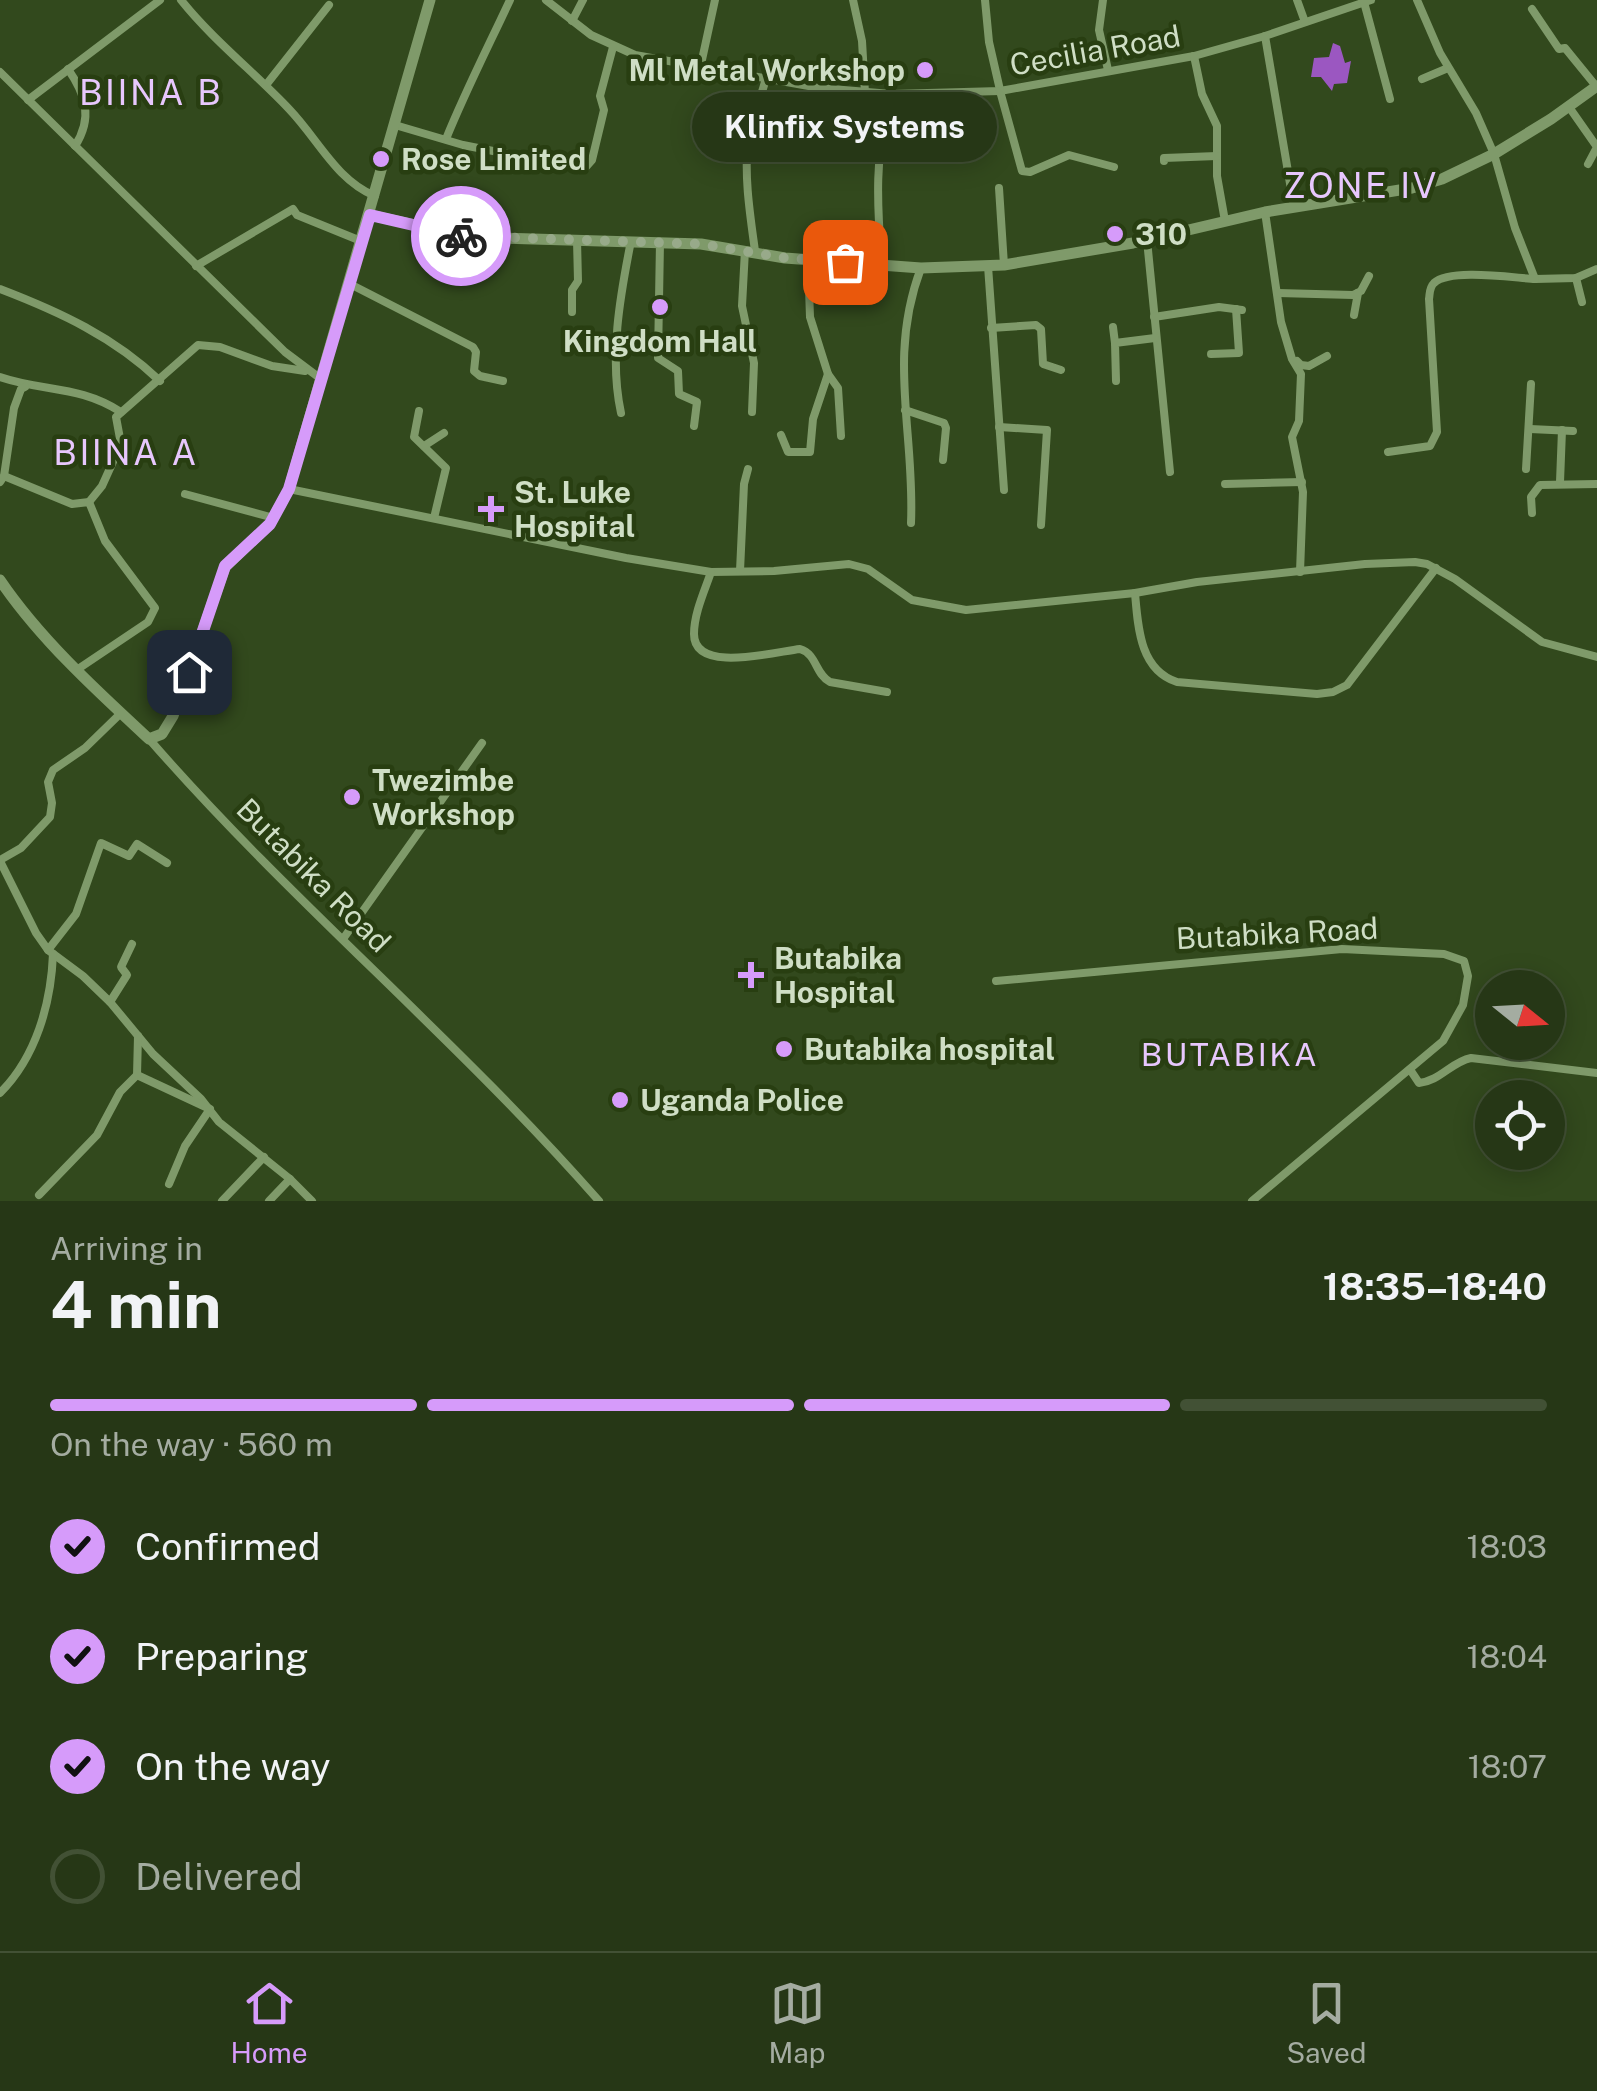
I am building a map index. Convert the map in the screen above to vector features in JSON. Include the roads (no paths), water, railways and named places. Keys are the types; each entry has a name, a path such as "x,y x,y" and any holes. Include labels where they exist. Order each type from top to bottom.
{"main road":[{"path":"149,738 165,731 173,716 225,566 274,518 289,489 430,0"},
{"path":"370,215 455,235 660,242 808,260 921,268 1004,265 1148,240 1266,212 1412,188 1442,179 1494,154 1597,86"},
{"name":"Butabika Road","path":"0,580 24,612 149,738"}],"street":[{"path":"28,100 160,0"},
{"path":"180,0 315,138 344,176 375,196"},
{"path":"446,139 462,96 474,80 510,0"},
{"name":"Cecilia Road","path":"546,0 613,47 700,68 891,94 1000,90 1194,56 1368,1"},
{"path":"572,21 583,0"},
{"path":"700,68 715,0"},
{"path":"853,0 862,41 866,93"},
{"path":"985,0 989,42 1022,171 1030,172 1069,155 1114,167"},
{"path":"1103,0 1099,30 1108,70"},
{"path":"1297,0 1305,22"},
{"path":"1417,0 1494,154 1535,280"},
{"path":"1368,1 1390,99"},
{"path":"266,86 329,5"},
{"path":"1532,9 1552,43 1559,49 1565,48 1597,86"},
{"path":"1265,36 1294,207"},
{"path":"394,124 584,169 592,160 604,110 600,96 613,47"},
{"path":"1194,56 1202,94 1216,126 1220,203 1225,221"},
{"path":"1422,79 1448,68"},
{"path":"68,69 84,92 86,108 87,126 75,146"},
{"path":"0,72 196,266 321,380"},
{"path":"752,412 754,363 742,306 752,216 746,190 748,140 766,78"},
{"path":"882,265 878,166 891,94"},
{"path":"1569,107 1597,147 1588,164"},
{"path":"604,110 616,112"},
{"path":"1164,161 1217,156"},
{"path":"999,188 1004,265"},
{"path":"196,266 293,209 298,216 362,241"},
{"path":"1266,212 1290,354 1300,374 1299,421 1292,437 1302,482 1300,572"},
{"path":"572,312 572,290 578,280 576,240"},
{"path":"1148,240 1170,472"},
{"path":"621,414 617,384 619,320 631,242"},
{"path":"660,242 658,358 678,372 679,394 697,402 694,426"},
{"path":"808,260 810,317 828,374 838,388 841,436"},
{"path":"988,266 1004,490"},
{"path":"911,523 905,322 921,268"},
{"path":"1388,452 1430,446 1437,432 1429,299 1432,285 1446,278 1474,275 1535,280 1576,278 1597,269"},
{"path":"1354,315 1358,293 1369,276"},
{"path":"1576,278 1582,302"},
{"path":"348,284 472,347 476,352 474,371 503,381"},
{"path":"0,289 71,318 131,354 160,381"},
{"path":"1278,292 1358,293"},
{"path":"1154,317 1219,307 1239,309 1238,352 1212,354"},
{"path":"991,328 1036,325 1040,329 1043,364 1061,370"},
{"path":"1103,372 1116,376 1113,327"},
{"path":"1115,343 1156,338"},
{"path":"25,387 14,408 2,479 72,504 89,502 102,486 121,444 115,420 121,412 193,350 203,345 220,347 272,366 308,372"},
{"path":"1290,354 1304,367 1327,356"},
{"path":"782,435 788,452 810,452 813,419 828,374"},
{"path":"0,377 25,387 52,386 93,395 121,412"},
{"path":"1526,469 1531,384"},
{"path":"905,410 944,424 943,460"},
{"path":"419,411 414,437 446,468 434,518"},
{"path":"999,427 1047,430 1041,525"},
{"path":"1530,428 1574,432"},
{"path":"1560,482 1562,430"},
{"path":"424,446 444,433"},
{"path":"740,570 748,469"},
{"path":"1225,484 1302,482"},
{"path":"1532,513 1530,503 1536,488 1560,482 1597,484"},
{"path":"289,489 711,572 774,572 849,564 868,569 912,600 966,610 1402,561 1427,564 1542,642 1597,657"},
{"path":"185,494 274,518"},
{"path":"78,669 148,622 155,612 105,540 89,502"},
{"path":"1135,593 1145,654 1163,678 1317,694 1347,685 1436,568"},
{"path":"711,572 694,630 696,644 703,654 716,659 800,649 810,654 824,679 830,682 888,692"},
{"path":"121,713 85,748 53,770 48,782 50,817 20,848 0,861 36,933 51,952 110,1002 219,1122 312,1201"},
{"name":"Butabika Road","path":"149,738 203,801 544,1139 599,1201"},
{"path":"343,940 482,743"},
{"path":"0,1094 46,1016 51,952 76,914 101,843 129,856 137,844 166,863"},
{"path":"110,1002 127,975 121,968 132,944"},
{"name":"Butabika Road","path":"996,981 1342,950 1458,956 1467,966 1468,976 1459,1017 1442,1041 1252,1201"},
{"path":"39,1195 98,1135 120,1092 137,1075 138,1036"},
{"path":"1410,1071 1419,1083 1427,1082 1472,1058 1597,1072"},
{"path":"137,1075 210,1109"},
{"path":"168,1184 185,1146 210,1109"},
{"path":"222,1201 264,1158"},
{"path":"269,1201 290,1179"}],"place":[{"name":"Ml Metal Workshop","path":"925,70"},
{"name":"Rose Limited","path":"381,159"},
{"name":"310","path":"1115,234"},
{"name":"Klinfix Systems","path":"845,262"},
{"name":"Kingdom Hall","path":"660,307"},
{"name":"St. Luke Hospital","path":"491,509"},
{"name":"Twezimbe Workshop","path":"352,797"},
{"name":"Butabika Hospital","path":"751,975"},
{"name":"Butabika hospital","path":"784,1049"},
{"name":"Uganda Police","path":"620,1100"}],"district":[{"name":"BIINA B","path":"151,92"},
{"name":"ZONE IV","path":"1361,185"},
{"name":"BIINA A","path":"126,452"},
{"name":"BUTABIKA","path":"1230,1054"}]}
